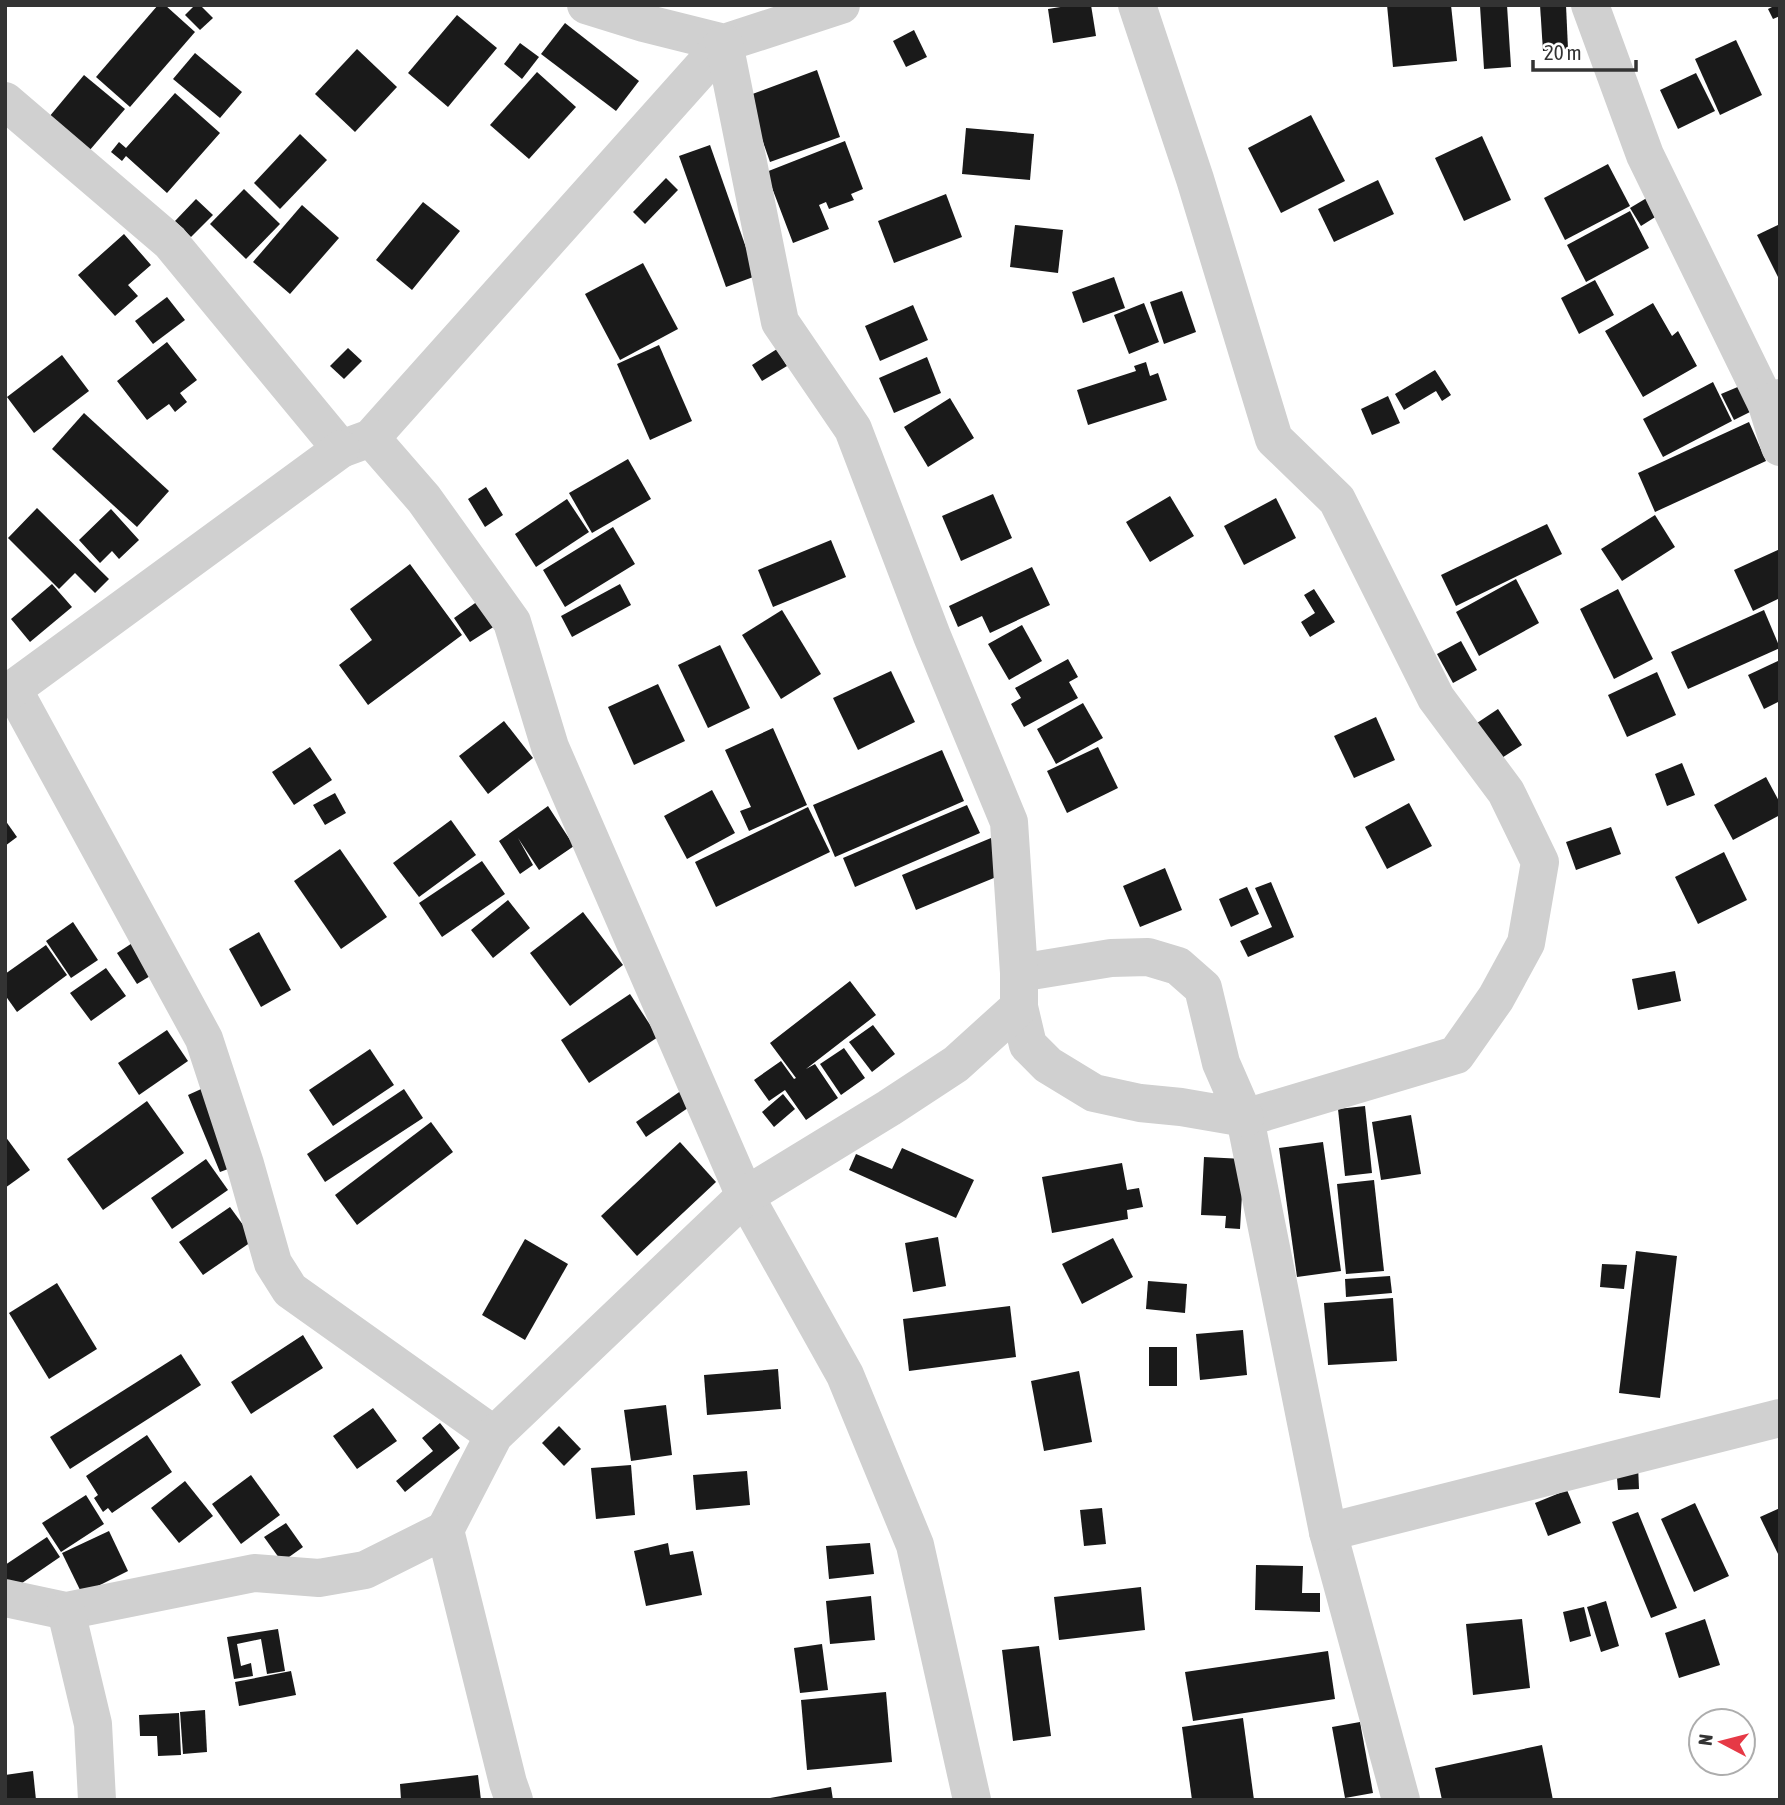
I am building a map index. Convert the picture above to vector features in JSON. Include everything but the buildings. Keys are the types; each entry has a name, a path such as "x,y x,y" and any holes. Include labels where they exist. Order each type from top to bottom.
{"street":[{"path":"586,5 724,43"},
{"path":"494,1435 290,1290 273,1263 245,1164 204,1039 9,692 356,444 724,43 841,5"},
{"path":"724,43 780,321 853,429 932,636 1009,822 1019,990 1028,1045 1048,1065 1094,1093 1140,1103 1245,1118 1456,1055 1496,998 1526,943 1541,862 1506,792 1436,698 1337,500 1274,439 1195,179 1137,5"},
{"path":"1590,5 1645,155 1773,401 1780,447"},
{"path":"5,101 170,242 356,444 424,499 512,622 550,747 745,1196 845,1375 915,1545 972,1800"},
{"path":"5,1598 66,1611 254,1573 319,1578 366,1570 445,1530 494,1435 745,1196 956,1064 1019,990 1111,958 1148,957 1178,966 1203,988 1221,1063 1245,1118 1328,1532 1401,1800"},
{"path":"1328,1532 1780,1418"},
{"path":"445,1530 514,1800"},
{"path":"66,1611 93,1724 97,1800"}]}
